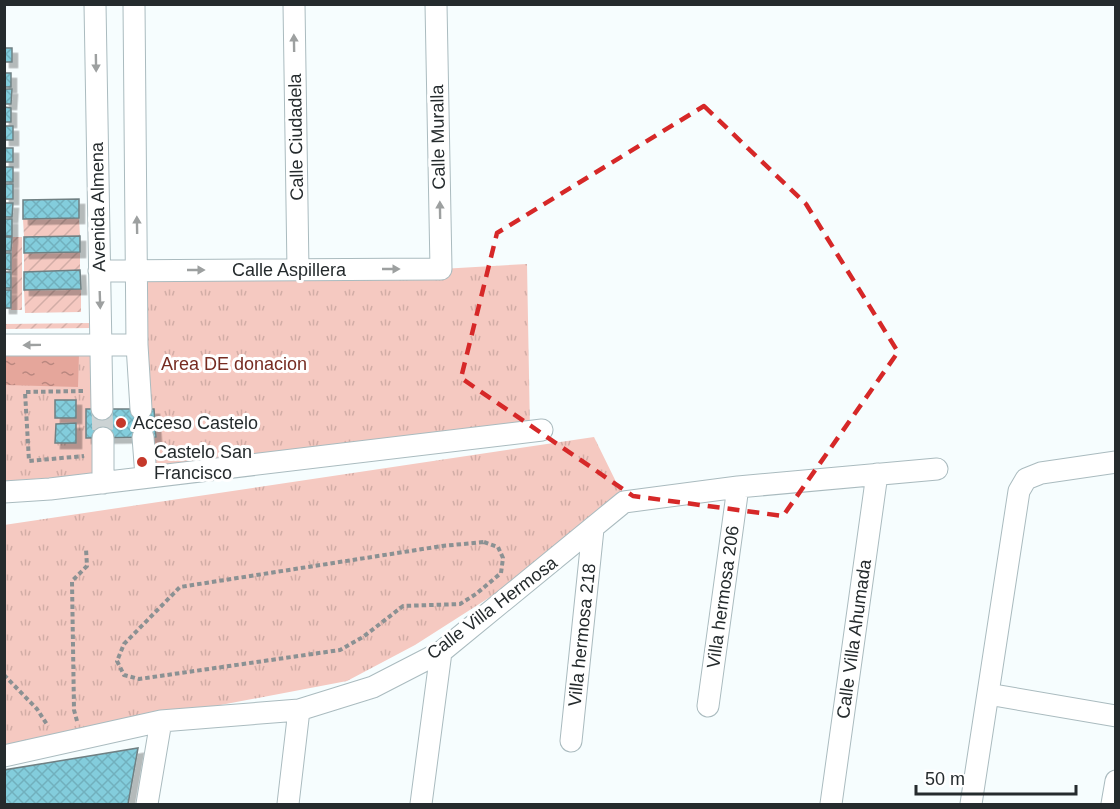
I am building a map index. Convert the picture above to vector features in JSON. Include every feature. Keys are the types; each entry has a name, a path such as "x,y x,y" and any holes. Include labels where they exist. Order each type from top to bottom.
{"street":[{"name":"Avenida Almena","path":"93,406 102,345 95,4"},
{"path":"134,4 137,345 141,409"},
{"name":"Calle Ciudadela","path":"294,4 297,270"},
{"name":"Calle Muralla","path":"436,4 441,269"},
{"name":"Calle Aspillera","path":"99,271 441,269"},
{"path":"4,345 137,345"},
{"path":"4,492 103,483 542,430"},
{"path":"143,437 146,477"},
{"path":"94,441 103,483"},
{"path":"971,804 1019,491 1026,479 1041,473 1116,462"},
{"name":"Calle Villa Hermosa","path":"4,756 161,721 299,710 373,687 441,652 624,502 738,487 937,469"},
{"name":"Calle Villa Ahumada","path":"831,804 877,474"},
{"name":"Villa hermosa 206","path":"708,706 738,487"},
{"name":"Villa hermosa 218","path":"571,741 593,529"},
{"path":"421,804 441,652"},
{"path":"988,694 1116,716"},
{"path":"288,804 299,710"},
{"path":"147,804 161,721"},
{"path":"1112,804 1116,781"}],"path":[{"path":"93,406 83,391 25,392 29,461 85,456 94,441"},
{"path":"484,542 498,548 502,558 501,573 460,604 403,606 363,637 340,650 140,679 124,675 117,661 123,644 180,587 442,546 484,542"},
{"path":"82,739 74,710 72,581 87,566 86,549"},
{"path":"4,675 37,709 49,728"}],"highlighted area":[{"path":"704,106 806,204 898,352 783,516 633,496 461,378 497,233"}],"green space":[{"path":"79,218 80,236 24,237 23,219"},
{"path":"12,237 22,237 22,310 11,310"},
{"path":"80,252 80,270 24,272 24,253"},
{"name":"Area DE donacion","path":"527,264 530,431 146,467 138,270 441,269"},
{"path":"81,289 81,312 25,313 24,290"},
{"path":"93,323 93,328 5,329 4,324"},
{"path":"5,345 102,345 103,474 5,481"},
{"path":"594,437 621,492 584,525 498,592 415,645 347,681 5,746 4,525"}],"water":[{"path":"5,351 79,353 78,387 5,385"}],"building":[{"path":"4,48 12,48 12,62 4,62"},
{"path":"4,73 11,73 11,87 4,87"},
{"path":"4,89 12,89 11,104 4,104"},
{"path":"4,107 11,108 11,122 4,122"},
{"path":"4,126 13,126 13,140 4,140"},
{"path":"4,148 13,148 13,162 4,162"},
{"path":"4,167 13,167 13,182 4,182"},
{"path":"4,184 13,184 13,199 4,199"},
{"path":"79,199 79,218 23,219 23,200"},
{"path":"4,203 13,203 12,217 4,217"},
{"path":"4,219 12,219 12,236 4,236"},
{"path":"80,236 80,252 24,253 24,237"},
{"path":"4,237 12,237 11,251 4,251"},
{"path":"4,253 11,253 11,270 4,269"},
{"path":"80,270 81,289 24,290 24,272"},
{"path":"4,272 11,272 11,288 4,288"},
{"path":"4,290 11,290 11,308 4,308"},
{"path":"55,400 76,400 76,418 55,418"},
{"name":"Acceso Castelo","path":"86,409 154,409 156,437 86,438"},
{"path":"76,423 76,443 55,443 56,424"},
{"path":"138,748 128,804 4,804 4,770"}],"tunnel":[{"path":"102,409 103,438"}],"place":[{"name":"Acceso Castelo","path":"121,423"},
{"name":"Castelo San Francisco","path":"142,462"}]}
